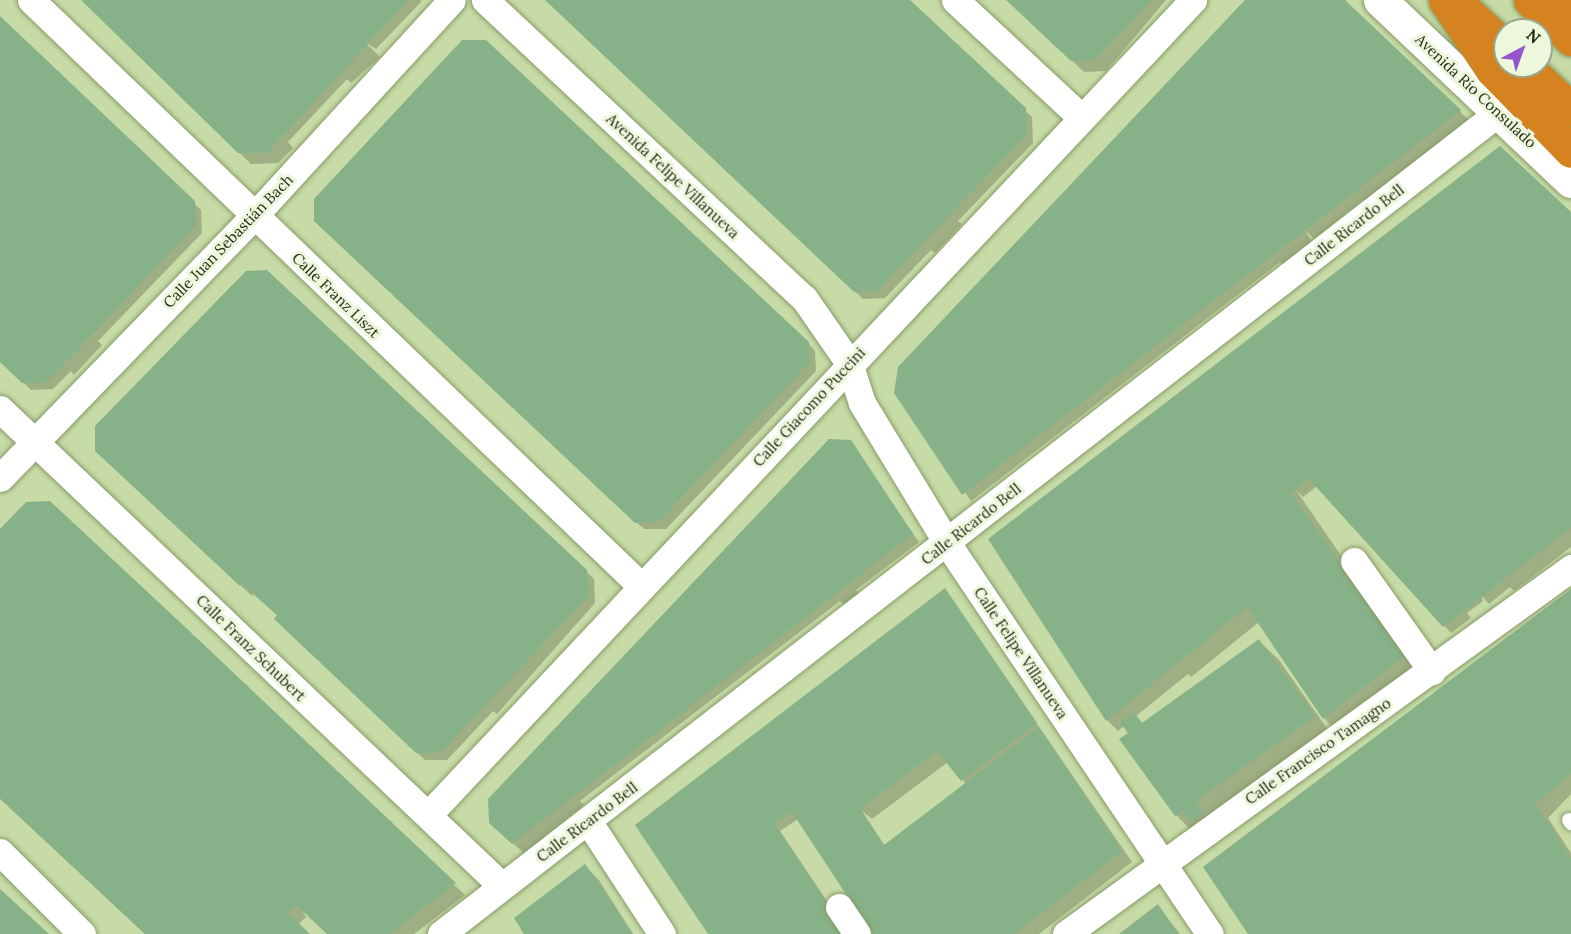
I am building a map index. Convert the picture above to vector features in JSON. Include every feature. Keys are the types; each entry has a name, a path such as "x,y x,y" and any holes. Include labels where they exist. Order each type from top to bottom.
{"highway":[{"path":"1445,0 1492,70 1571,151"},
{"path":"1455,0 1493,36"},
{"path":"1530,0 1571,39"},
{"path":"1538,78 1571,109"}],"main road":[{"name":"Avenida Río Consulado","path":"1380,0 1571,181"}],"street":[{"name":"Calle Franz Liszt","path":"31,0 253,217 642,588"},
{"name":"Calle Juan Sebastián Bach","path":"0,478 253,217 452,0"},
{"name":"Avenida Felipe Villanueva","path":"485,0 804,298 849,363"},
{"path":"955,0 1082,118"},
{"name":"Calle Giacomo Puccini","path":"428,815 642,588 849,363 1193,0"},
{"name":"Calle Ricardo Bell","path":"441,934 947,543 1498,112"},
{"name":"Calle Felipe Villanueva","path":"849,363 862,403 947,543 1210,934"},
{"name":"Calle Franz Schubert","path":"0,409 502,886"},
{"path":"1354,561 1432,672"},
{"name":"Calle Francisco Tamagno","path":"1066,934 1161,861 1432,672 1571,568"},
{"path":"588,821 662,934"},
{"path":"0,852 82,934"},
{"path":"839,907 856,934"}],"building":[{"path":"81,0 408,0 267,153 238,153"},
{"path":"545,0 910,0 1026,108 1026,135 877,291 854,292"},
{"path":"1006,0 1152,0 1095,60 1071,61"},
{"path":"1245,0 1345,0 1461,110 962,495 894,393 898,367"},
{"path":"0,16 195,201 196,225 46,383 22,383 0,362"},
{"path":"462,40 486,40 809,342 809,363 658,522 635,523 314,221 314,199"},
{"path":"1500,146 1571,212 1571,528 1443,627 1309,479 1291,494 1406,654 1323,719 1247,607 1106,721 988,539"},
{"path":"267,270 587,570 589,595 440,753 416,753 274,619 277,615 242,584 240,586 95,451 95,426 246,271"},
{"path":"829,439 851,440 913,534 512,844 489,823 488,799"},
{"path":"50,501 456,883 389,934 327,934 296,905 288,913 310,934 145,934 0,798 0,529 26,502"},
{"path":"945,588 1037,723 961,781 937,751 860,809 884,845 1039,727 1122,851 1014,934 872,934 792,812 774,823 848,934 708,934 635,825"},
{"path":"1571,589 1571,774 1535,803 1571,859 1571,934 1248,934 1203,867"},
{"path":"1259,639 1315,716 1196,801 1205,813 1192,822 1183,810 1175,816 1119,739 1128,733 1120,722 1134,712 1142,723"},
{"path":"585,864 633,934 524,934 514,918"},
{"path":"0,889 24,911 49,934 0,934"},
{"path":"1158,904 1178,934 1119,934"}]}
